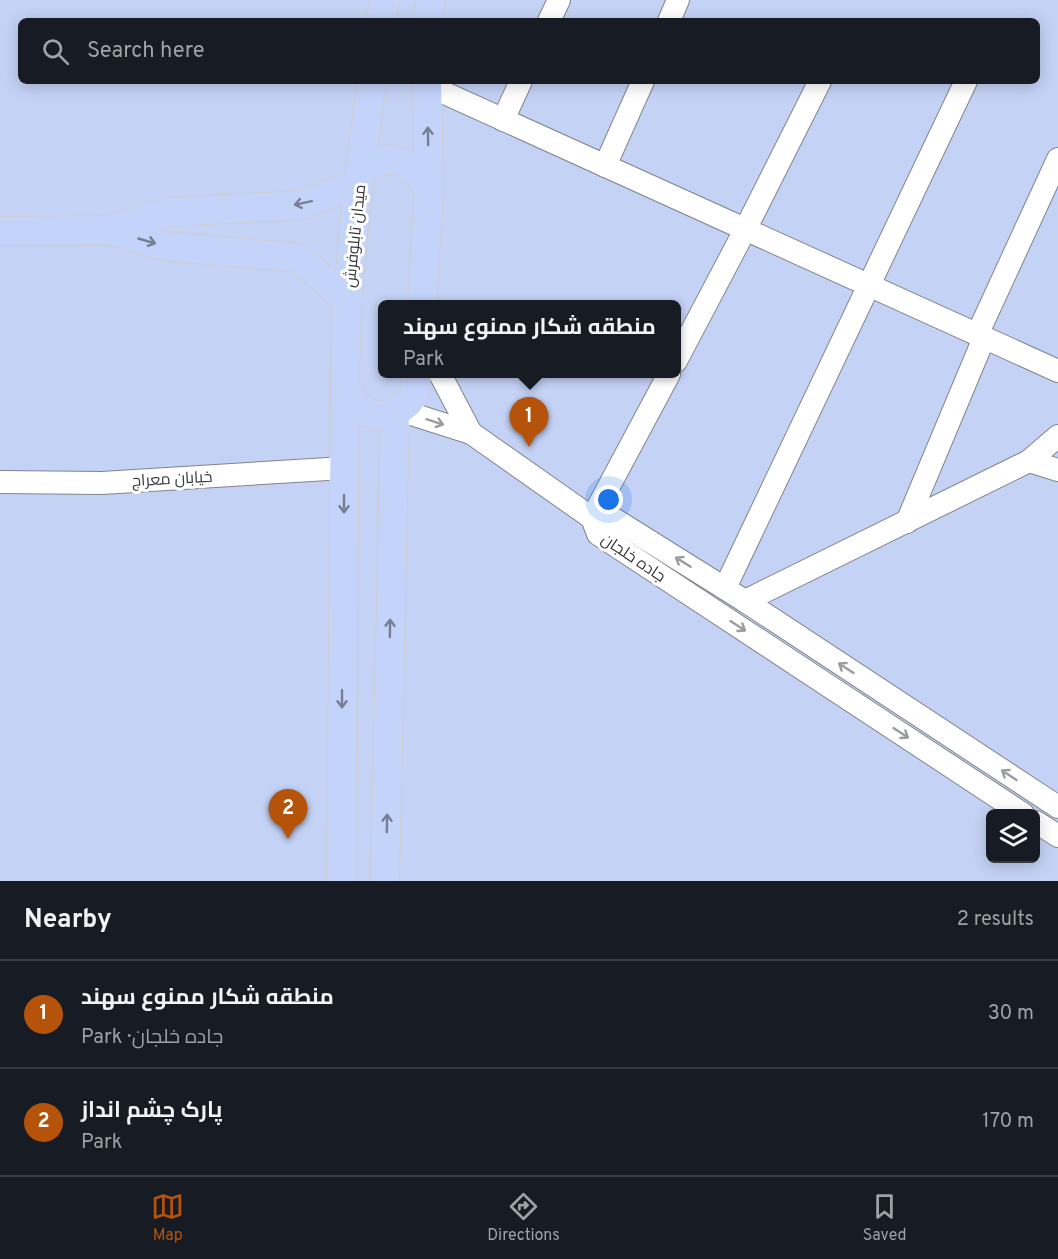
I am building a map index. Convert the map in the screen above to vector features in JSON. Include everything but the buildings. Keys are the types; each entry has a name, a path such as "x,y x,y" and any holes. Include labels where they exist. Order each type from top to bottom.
{"main road":[{"path":"381,18 385,0"},
{"path":"428,18 431,0"},
{"path":"0,231 109,230 168,212 303,205 358,180 372,84"},
{"path":"422,300 429,191 427,84"},
{"name":"میدان تابلوفرش","path":"341,881 345,383 347,301 358,180 373,164 389,159 410,166 421,177 429,191"},
{"path":"109,230 164,246 300,258 347,301"},
{"path":"345,383 353,400 363,411 380,416 397,412 408,403 414,393 416,378"},
{"path":"385,881 397,412"}],"street":[{"path":"550,18 559,0"},
{"path":"670,18 678,0"},
{"path":"429,84 503,120 1058,371"},
{"path":"503,120 520,84"},
{"path":"605,166 641,84"},
{"path":"681,352 746,230 819,84"},
{"path":"725,588 965,84"},
{"path":"908,522 980,336 1058,159"},
{"path":"442,378 471,434"},
{"path":"397,412 471,434 592,518 667,378"},
{"path":"745,601 1029,461 1058,436"},
{"path":"1029,461 1058,470"},
{"name":"خیابان معراج","path":"0,482 102,483 344,468"},
{"name":"جاده خلجان","path":"1017,809 598,534 592,518 614,519 725,588 1058,807"},
{"path":"1040,825 1058,836"}],"shaded area":[{"path":"0,0 1058,0 1058,881 0,881"}],"place":[{"name":"منطقه شکار ممنوع سهند","path":"529,447"},
{"name":"پارک چشم انداز","path":"288,839"}]}
